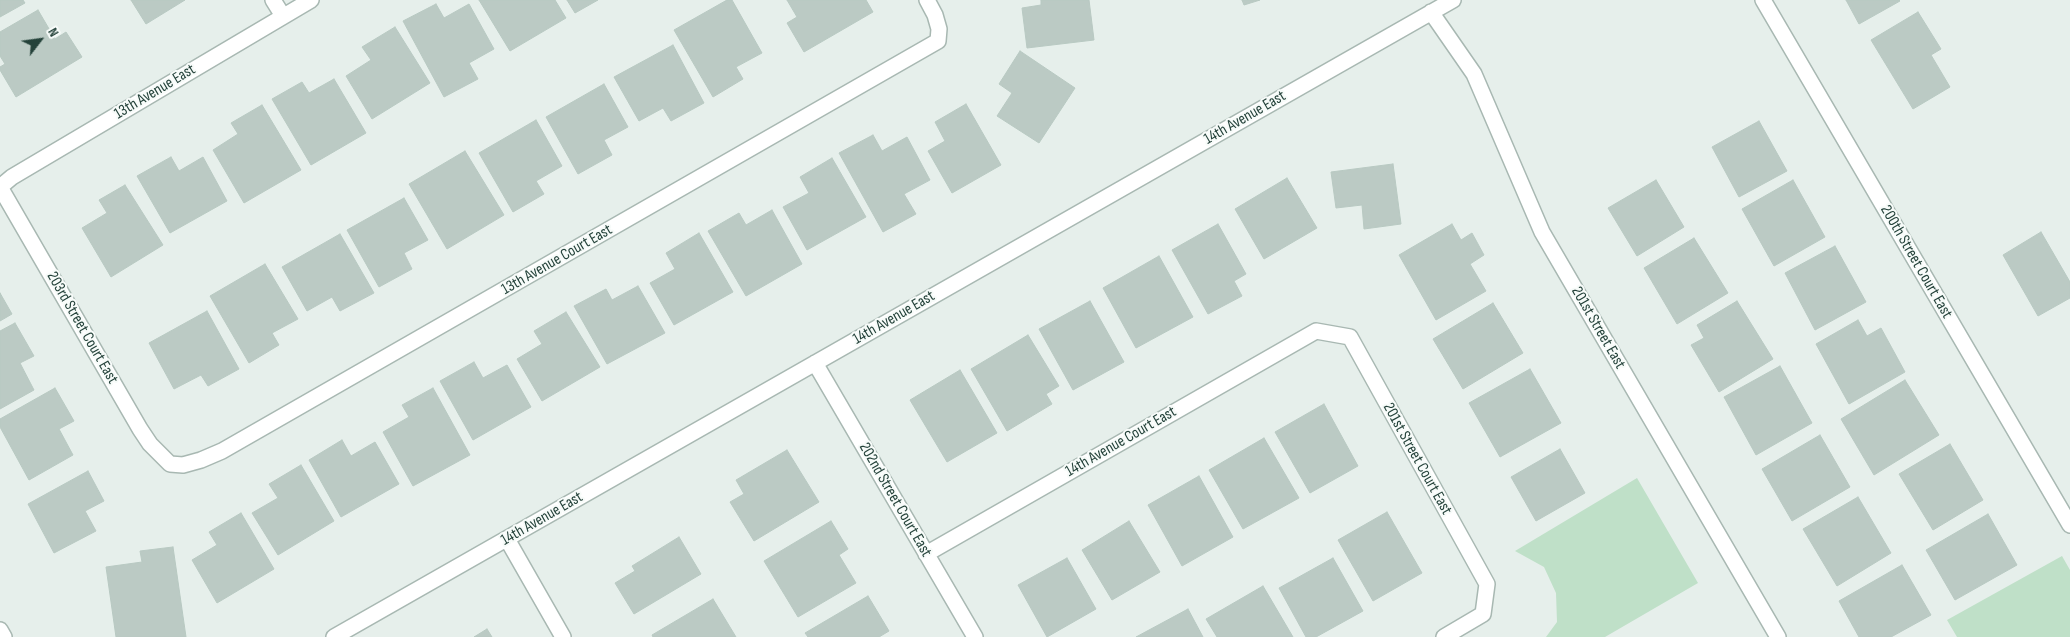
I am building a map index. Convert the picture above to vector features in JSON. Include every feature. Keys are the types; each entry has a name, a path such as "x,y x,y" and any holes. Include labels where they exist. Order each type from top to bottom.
{"street":[{"path":"273,0 283,16"},
{"name":"13th Avenue East","path":"0,187 12,177 311,0"},
{"name":"13th Avenue Court East","path":"170,464 183,464 201,460 222,451 938,41 939,29 935,15 927,0"},
{"name":"14th Avenue East","path":"334,637 1453,0"},
{"name":"200th Street Court East","path":"1763,0 2070,525"},
{"name":"201st Street East","path":"1432,12 1474,74 1542,232 1778,637"},
{"name":"203rd Street Court East","path":"0,187 140,429 150,444 170,464"},
{"name":"14th Avenue Court East","path":"926,554 1316,331"},
{"name":"201st Street Court East","path":"1316,331 1350,337 1487,584 1483,614 1444,637"},
{"name":"202nd Street Court East","path":"815,363 975,637"},
{"path":"507,539 563,637"},
{"path":"0,630 4,637"}],"green space":[{"path":"1637,478 1698,583 1605,637 1546,637 1557,622 1556,593 1544,567 1515,551"},
{"path":"2062,556 2070,570 2070,637 1957,637 1947,620"}],"building":[{"path":"0,0 23,0 25,3 0,17"},
{"path":"131,0 185,0 146,24"},
{"path":"479,0 555,0 566,18 510,51"},
{"path":"567,0 598,0 575,13"},
{"path":"727,0 732,0 762,53 736,67 743,79 713,97 674,30"},
{"path":"787,0 866,0 873,12 804,52 787,23 797,17"},
{"path":"1041,0 1089,0 1094,40 1027,48 1022,8 1041,5"},
{"path":"1242,0 1260,0 1244,5"},
{"path":"1846,0 1899,0 1900,1 1859,24"},
{"path":"436,4 444,18 469,4 494,49 469,63 478,79 444,97 403,21"},
{"path":"38,10 55,39 66,32 82,57 16,97 0,70 0,67 5,64 0,56 0,32"},
{"path":"1918,12 1941,49 1931,55 1950,87 1913,109 1871,40"},
{"path":"395,27 430,83 372,119 346,76 371,60 362,47"},
{"path":"673,45 704,103 671,121 663,108 639,121 614,77"},
{"path":"1020,51 1075,88 1039,143 997,116 1012,93 999,84"},
{"path":"334,79 366,133 311,165 272,99 302,82 309,93"},
{"path":"604,84 628,127 604,140 612,155 578,174 546,117"},
{"path":"966,104 1001,165 952,193 928,151 945,141 935,122"},
{"path":"262,105 301,170 244,203 213,150 238,134 231,123"},
{"path":"536,120 562,166 536,181 544,194 513,212 479,153"},
{"path":"1759,121 1787,171 1739,197 1712,147"},
{"path":"873,135 882,151 907,137 930,180 904,194 916,214 883,232 839,153"},
{"path":"465,151 504,215 447,249 409,184"},
{"path":"171,157 179,171 203,157 227,201 170,233 137,176"},
{"path":"832,158 866,217 807,250 783,207 809,193 800,177"},
{"path":"1393,164 1401,224 1364,229 1362,205 1336,208 1331,172"},
{"path":"1287,178 1317,228 1264,259 1235,209"},
{"path":"1656,180 1684,227 1637,256 1608,208"},
{"path":"1793,180 1825,237 1774,266 1742,209"},
{"path":"125,185 163,245 111,277 82,228 107,213 99,200"},
{"path":"404,198 428,240 404,253 412,269 379,287 347,230"},
{"path":"772,210 802,264 746,296 708,231 739,213 746,225"},
{"path":"1218,224 1246,274 1234,281 1242,296 1208,314 1172,250"},
{"path":"1452,224 1461,240 1472,233 1484,255 1470,264 1486,291 1436,320 1399,255"},
{"path":"2041,232 2070,282 2070,298 2038,316 2003,255"},
{"path":"699,233 733,292 674,325 650,283 675,269 666,253"},
{"path":"340,234 374,293 340,311 332,297 307,311 282,267"},
{"path":"1694,238 1728,293 1677,324 1644,268"},
{"path":"1835,246 1866,302 1815,330 1785,273"},
{"path":"1159,256 1193,317 1136,348 1103,288"},
{"path":"265,264 298,319 272,333 279,345 249,363 210,296"},
{"path":"638,286 665,333 607,364 574,306 606,289 612,300"},
{"path":"0,293 12,314 0,321"},
{"path":"1090,301 1124,362 1073,390 1039,329"},
{"path":"1737,301 1773,359 1719,392 1691,345 1704,338 1697,325"},
{"path":"1493,303 1523,353 1463,389 1433,339"},
{"path":"207,311 239,369 208,386 201,375 174,389 149,343"},
{"path":"566,312 600,367 542,401 517,359 542,344 534,331"},
{"path":"1858,320 1867,336 1881,328 1905,372 1849,404 1816,344"},
{"path":"15,323 34,356 20,363 34,390 0,409 0,331"},
{"path":"1028,335 1059,386 1046,394 1052,404 1007,431 971,369"},
{"path":"474,362 483,378 507,365 531,407 473,440 440,381"},
{"path":"1780,366 1812,423 1756,455 1724,397"},
{"path":"1530,369 1561,423 1500,457 1469,403"},
{"path":"960,370 997,433 947,462 910,400"},
{"path":"1905,380 1939,435 1874,475 1841,419"},
{"path":"55,388 74,421 59,429 73,455 29,480 0,427 0,419"},
{"path":"433,388 470,455 413,486 383,432 409,417 402,405"},
{"path":"1324,404 1358,466 1310,493 1275,432"},
{"path":"1820,435 1850,487 1792,521 1762,469"},
{"path":"1264,438 1299,498 1243,529 1209,470"},
{"path":"342,440 351,456 375,442 399,484 341,517 309,460"},
{"path":"1950,444 1983,500 1933,530 1899,474"},
{"path":"1560,449 1585,493 1536,521 1511,477"},
{"path":"787,450 819,502 754,541 730,502 744,494 736,480"},
{"path":"301,465 334,521 278,555 252,513 278,498 269,484"},
{"path":"88,471 104,501 85,511 96,531 54,553 28,504"},
{"path":"1199,476 1233,537 1182,566 1148,505"},
{"path":"1858,497 1891,553 1837,586 1803,529"},
{"path":"1387,512 1422,573 1373,601 1338,540"},
{"path":"241,513 274,569 217,603 192,560 217,545 209,532"},
{"path":"1988,514 2017,565 1955,600 1926,550"},
{"path":"831,521 848,549 839,555 856,583 798,617 764,561"},
{"path":"1129,521 1160,572 1112,600 1082,550"},
{"path":"679,537 701,574 634,614 615,583 635,571 632,566"},
{"path":"173,547 186,637 116,637 106,567 142,562 140,551"},
{"path":"1067,558 1096,609 1047,637 1018,585"},
{"path":"1333,558 1363,611 1316,637 1306,637 1279,588"},
{"path":"1902,565 1931,615 1891,637 1859,637 1839,601"},
{"path":"1263,586 1293,637 1217,637 1206,619"},
{"path":"868,596 889,631 879,637 808,637 805,633"},
{"path":"713,599 736,637 653,637 652,635"},
{"path":"1188,609 1203,637 1136,637"},
{"path":"487,629 492,637 474,637"}]}
